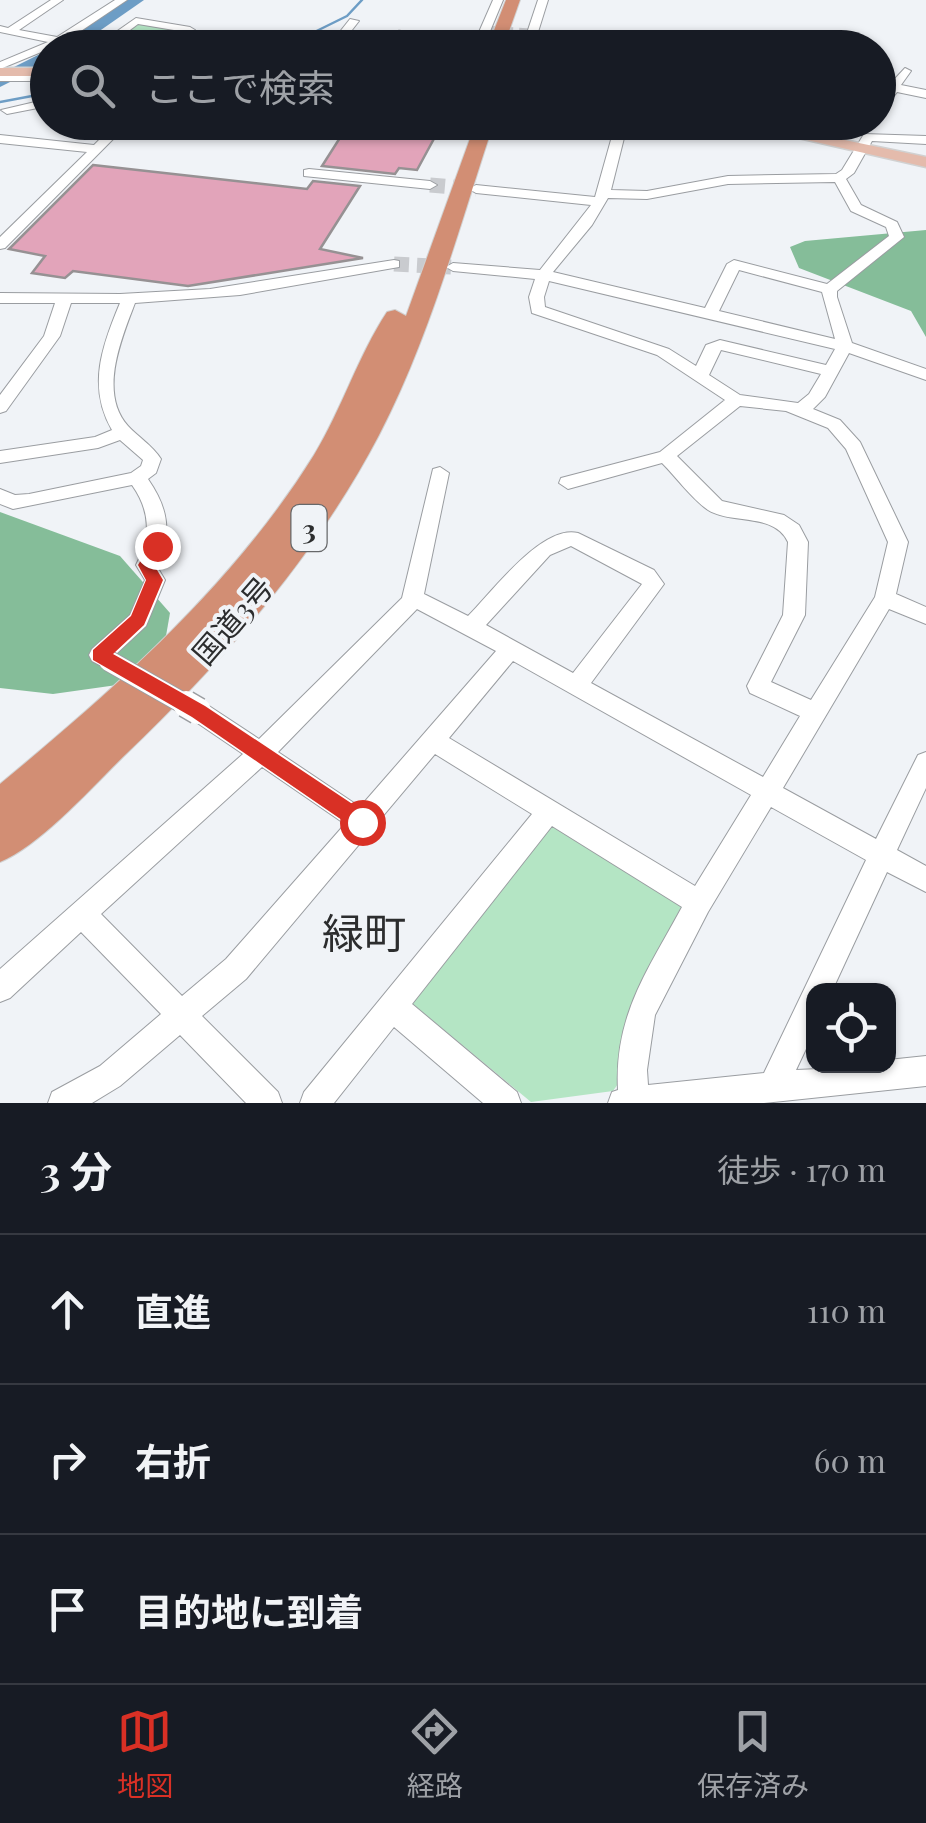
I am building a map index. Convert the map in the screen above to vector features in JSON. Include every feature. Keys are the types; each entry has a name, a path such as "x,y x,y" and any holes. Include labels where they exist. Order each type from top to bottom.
{"highway":[{"path":"502,30 513,0"},
{"path":"517,30 527,0"},
{"name":"国道3号","path":"0,807 105,716 204,618 315,476 354,408 387,337 459,140"},
{"name":"国道3号","path":"0,844 123,736 182,677 233,623 308,530 348,468 382,402 477,140"}],"main road":[{"path":"0,72 30,74"},
{"path":"890,140 926,162"}],"street":[{"path":"5,30 58,0"},
{"path":"76,30 122,0"},
{"path":"485,30 498,0"},
{"path":"533,30 543,0"},
{"path":"346,30 354,20"},
{"path":"124,30 136,22 190,30"},
{"path":"5,30 30,35"},
{"path":"0,72 30,56"},
{"path":"906,70 896,87 926,94"},
{"path":"7,110 30,106"},
{"path":"896,133 926,140"},
{"path":"0,140 97,150"},
{"path":"0,245 107,140"},
{"path":"617,140 601,198 545,275 536,303 547,316 662,352 736,400 801,410 845,434 890,516 898,542 885,598 699,903 641,1012 630,1102 926,1071"},
{"path":"476,190 601,198 728,180 839,178 847,172 863,140"},
{"path":"309,173 430,185"},
{"path":"801,410 816,398 845,346 829,297 830,289 897,238 892,225 856,208 839,178"},
{"path":"0,298 130,298 244,289 354,266 394,264"},
{"path":"710,314 734,264 830,289"},
{"path":"453,267 545,275 845,346 926,375"},
{"path":"0,407 52,336 65,298"},
{"path":"0,496 13,502 29,501 137,478 149,469 152,459 118,427 106,385 109,348 130,298"},
{"path":"700,376 712,348 720,345 830,371"},
{"path":"568,483 666,456 736,400"},
{"path":"0,458 98,442 124,431"},
{"path":"666,456 716,506 777,520 792,530 798,542 794,615 758,686 814,712"},
{"path":"0,988 260,754 412,602 440,473"},
{"path":"137,478 154,501 160,519 157,546 146,565 154,580 138,620 100,655 198,711 362,822"},
{"path":"471,627 543,550 571,538 647,575 654,584 576,686"},
{"path":"885,598 926,616"},
{"path":"412,602 424,602 471,627 926,880"},
{"path":"63,1103 110,1076 236,970 510,650"},
{"path":"434,740 699,903"},
{"path":"820,983 926,762"},
{"path":"315,1103 550,810"},
{"path":"82,914 268,1103"},
{"path":"394,1007 498,1101"},
{"path":"773,1087 806,1015"}],"green space":[{"path":"139,24 173,30 130,30"},
{"path":"926,230 926,337 911,311 799,268 790,247 805,241"},
{"path":"0,512 120,556 170,613 163,653 117,685 53,694 0,688"},
{"path":"560,826 680,903 682,913 613,1091 531,1102 409,1001 549,828"}],"building":[{"path":"339,140 433,140 417,170 399,168 395,174 322,166"},
{"path":"93,165 307,189 313,181 360,186 320,249 363,258 188,286 73,271 65,278 32,273 45,256 9,249"}],"waterway":[{"path":"90,30 136,0"},
{"path":"319,30 347,16 362,0"},
{"path":"0,81 30,65"},
{"path":"0,102 30,96"}],"tunnel":[{"path":"430,185 476,189"},
{"path":"394,264 451,267"}],"district":[{"name":"緑町","path":"364,932"}],"route":[{"path":"157,546 146,565 154,580 138,620 100,655 198,711 362,822"}]}
